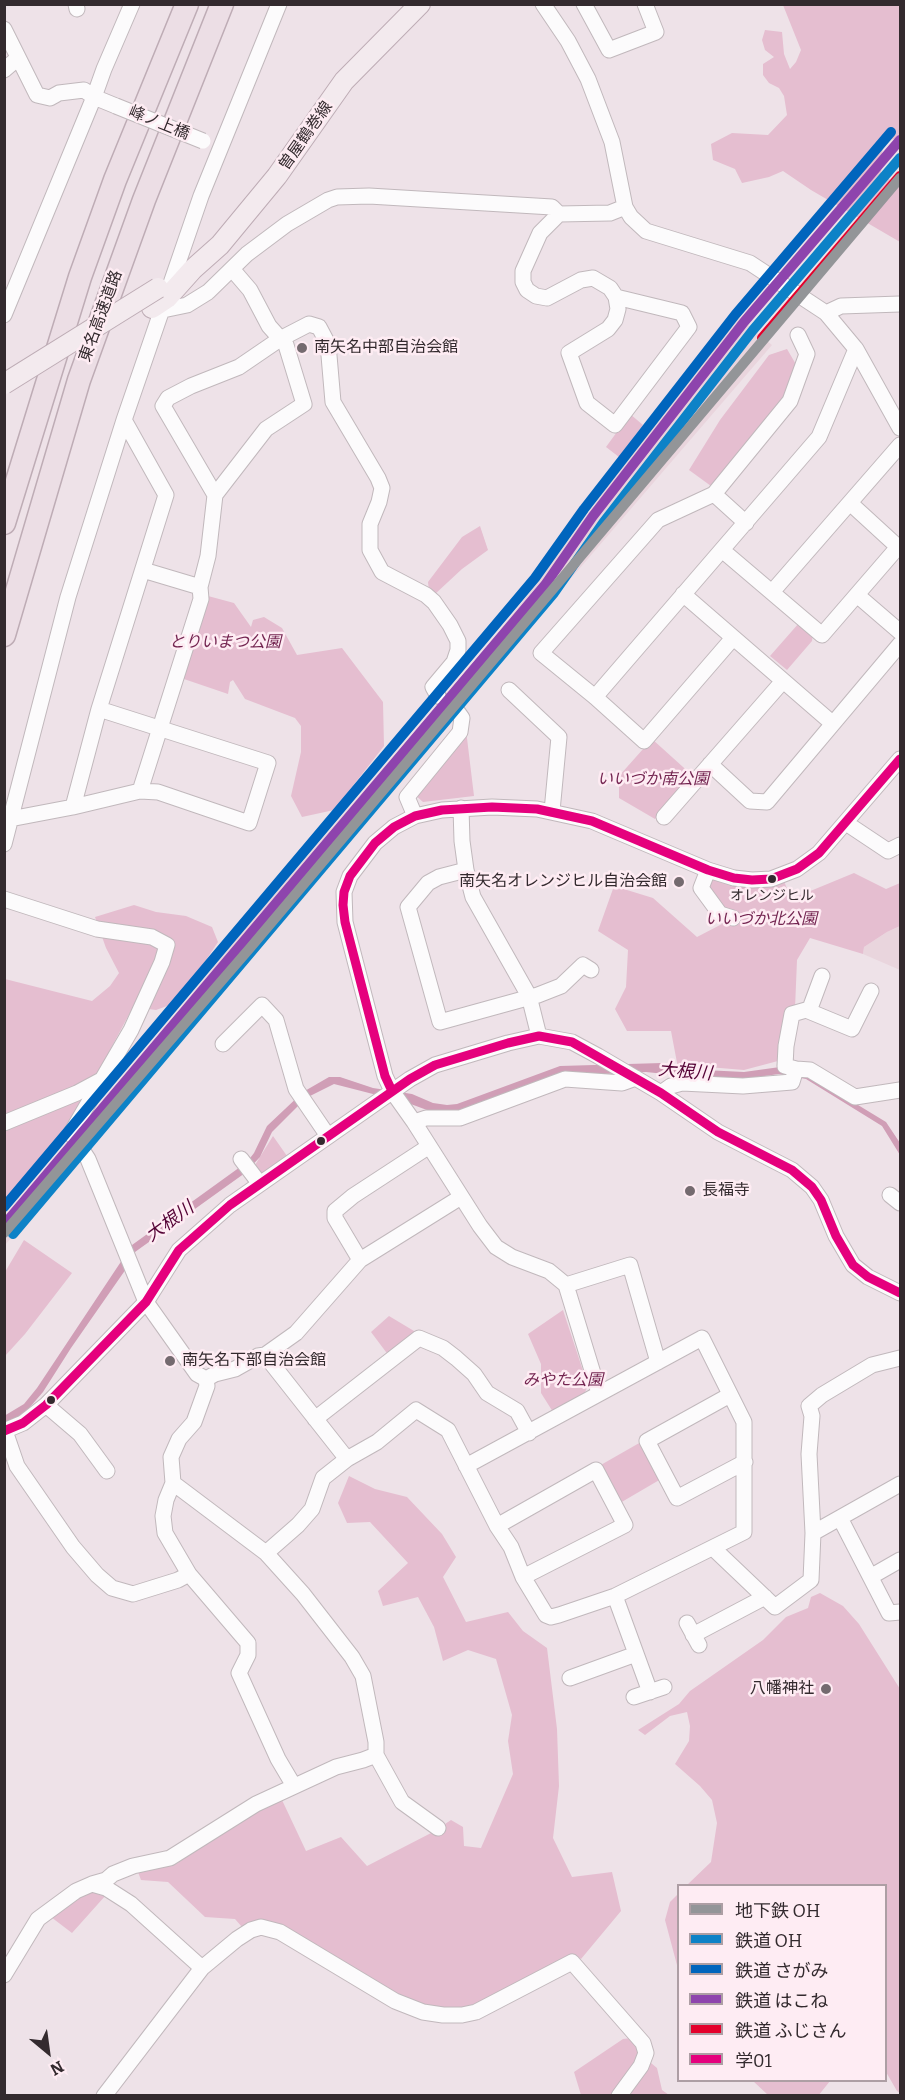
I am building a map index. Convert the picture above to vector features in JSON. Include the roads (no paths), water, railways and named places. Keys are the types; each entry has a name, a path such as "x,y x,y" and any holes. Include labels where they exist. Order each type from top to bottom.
{"highway":[{"name":"東名高速道路","path":"4,523 80,277 115,180 187,4"},
{"name":"東名高速道路","path":"4,635 79,380 135,222 222,4"}],"main road":[{"name":"曽屋鶴巻線","path":"4,399 162,297 220,245 277,176 344,81 420,4"},
{"name":"曽屋鶴巻線","path":"4,384 162,297"}],"street":[{"path":"4,315 132,4"},
{"path":"4,844 68,597 162,297 279,4"},
{"path":"543,4 568,41 588,79 612,142 626,207 631,217 646,231 750,263 826,313 856,349 900,428"},
{"path":"584,4 609,50 656,32 645,4"},
{"path":"4,29 18,58 4,70"},
{"name":"峰ノ上橋","path":"18,58 37,95 50,98 58,93 84,90 94,97 220,148"},
{"path":"162,297 187,305 208,292 247,254 287,224 337,197 381,197 552,207 559,214"},
{"path":"616,297 682,313 689,327 615,425 587,403 569,353 608,329 615,320 618,309 616,297 610,288 593,278 581,280 547,298 536,296 527,290 523,282 523,271 540,233 559,214 610,213 626,207"},
{"path":"140,791 201,599 200,587 208,556 215,495 266,429 304,404 286,345 269,326 250,290 232,269"},
{"path":"826,313 841,306 900,304"},
{"path":"215,495 163,406 168,398 239,367 280,339 309,324 320,327 326,339 333,402 382,488 370,524 370,550 382,572 426,595 434,602 458,640 454,662 433,687 438,696"},
{"path":"733,638 644,741 541,653 658,520 714,494 790,401 807,354 798,335"},
{"path":"595,697 819,437 856,349"},
{"path":"72,807 99,709 166,495 124,420"},
{"path":"772,592 900,445"},
{"path":"714,494 746,523"},
{"path":"722,550 822,635 898,547 850,503"},
{"path":"143,570 200,587"},
{"path":"683,594 832,723"},
{"path":"857,595 900,632"},
{"path":"710,764 750,801 767,802 900,644"},
{"path":"664,817 783,681"},
{"path":"510,690 559,737 552,811"},
{"path":"10,819 140,791 158,792 249,823 268,763 99,709"},
{"path":"416,816 407,797 459,732 462,718 457,711"},
{"path":"599,1393 566,1285 549,1271 512,1257 496,1248 392,1091 345,922 343,905 347,884 358,864 394,827 428,812 461,808 537,808 552,811 592,821 708,870 734,878 771,879 797,870 819,853 900,759"},
{"path":"461,808 462,841 473,897 529,996 539,1036"},
{"path":"846,823 888,851 900,845"},
{"path":"466,870 439,877 429,883 408,907 440,1022 561,986 584,964"},
{"path":"708,870 700,888 720,914 733,918"},
{"path":"4,899 97,928 152,937 167,945 162,962 130,1030 104,1080 71,1133 88,1159 146,1302 197,1374 206,1379"},
{"path":"809,1011 822,976"},
{"path":"794,1074 785,1066 792,1014 809,1011 852,1029 864,1017 871,991"},
{"path":"223,1044 262,1005 276,1020 302,1097 328,1136"},
{"path":"189,1574 178,1580 133,1594 112,1588 97,1575 73,1547 16,1466 5,1431 23,1423 46,1405 146,1302 179,1250 230,1205 251,1171 328,1136 392,1091 435,1065 539,1036 572,1042 661,1093 718,1132 802,1177 821,1200 836,1236 854,1265 868,1277 898,1288"},
{"path":"794,1074 810,1070 855,1097 900,1090"},
{"path":"661,1093 682,1083 743,1086 792,1082 794,1074"},
{"path":"414,1122 426,1118 460,1118 565,1079 622,1083 634,1077"},
{"path":"4,1123 104,1080"},
{"path":"360,1260 335,1218 335,1211 353,1196 428,1147"},
{"path":"206,1379 265,1355 296,1333 360,1260 461,1197"},
{"path":"566,1285 630,1265 658,1362"},
{"path":"315,1419 419,1338 443,1348 482,1382 487,1393 518,1411 529,1433"},
{"path":"266,1553 298,1525 312,1509 323,1478 347,1459 377,1442 416,1410 448,1430 466,1466 497,1526 511,1547 523,1577 543,1612 551,1617 615,1596 744,1532 744,1422 702,1338 466,1466"},
{"path":"265,1355 347,1459"},
{"path":"714,1548 776,1607 811,1580 812,1416 809,1406 822,1395 872,1365 900,1358"},
{"path":"206,1379 207,1386 194,1422 179,1439 171,1457 173,1483 163,1516 165,1533 189,1574 248,1643 248,1655 239,1673 278,1759 294,1786"},
{"path":"730,1395 647,1441 677,1498 745,1462"},
{"path":"46,1405 80,1434 107,1471"},
{"path":"497,1526 596,1470 625,1525 523,1577"},
{"path":"173,1483 266,1553 303,1594 351,1656 363,1676 376,1742 376,1755 402,1802 438,1828"},
{"path":"813,1533 900,1484"},
{"path":"840,1518 872,1576 889,1613 900,1612"},
{"path":"872,1576 900,1560"},
{"path":"615,1596 636,1654 657,1689 634,1697"},
{"path":"693,1634 765,1597"},
{"path":"570,1678 636,1654"},
{"path":"4,1975 38,1919 76,1891 106,1880 113,1874 133,1866 170,1858 256,1804 336,1767 376,1755"},
{"path":"92,1884 106,1888 131,1904 202,1968"},
{"path":"104,2096 202,1968 237,1939 261,1927 280,1932 395,2001 423,2012 462,2015 477,2012 572,1962 644,2043 646,2052 641,2066 619,2096"}],"water":[{"name":"大根川","path":"662,1063 704,1070 744,1072 780,1067 807,1074 886,1122 900,1143 900,1155 882,1126 806,1079 779,1074 743,1079 704,1078 646,1072 563,1076 465,1111 435,1113 408,1103 334,1084 306,1098 272,1132 260,1157 245,1173 135,1252 126,1269 43,1392 24,1414 5,1424 4,1416 24,1404 37,1388 132,1245 247,1162 267,1126 303,1092 329,1077 340,1077 373,1088 412,1094 433,1103 447,1105 457,1104 560,1066"}],"tunnel":[{"path":"438,696 457,711"}],"metro line":[{"name":"OH","path":"4,1233 250,948 900,178"}],"rail line":[{"name":"さがみ","path":"4,1207 535,578 584,509 735,315 891,132"},
{"name":"はこね","path":"4,1225 545,585 593,516 744,322 900,140"},
{"name":"OH","path":"13,1234 554,593 603,523 753,330 900,158"},
{"name":"ふじさん","path":"762,338 900,176"}],"place":[{"name":"南矢名中部自治会館","path":"302,348"},
{"name":"オレンジヒル","path":"772,879"},
{"name":"南矢名オレンジヒル自治会館","path":"679,882"},
{"name":"長福寺","path":"690,1191"},
{"name":"南矢名下部自治会館","path":"170,1361"},
{"name":"八幡神社","path":"826,1689"}],"park label":[{"name":"とりいまつ公園","path":"225,643"},
{"name":"いいづか南公園","path":"653,780"},
{"name":"いいづか北公園","path":"761,920"},
{"name":"みやた公園","path":"563,1381"}]}
